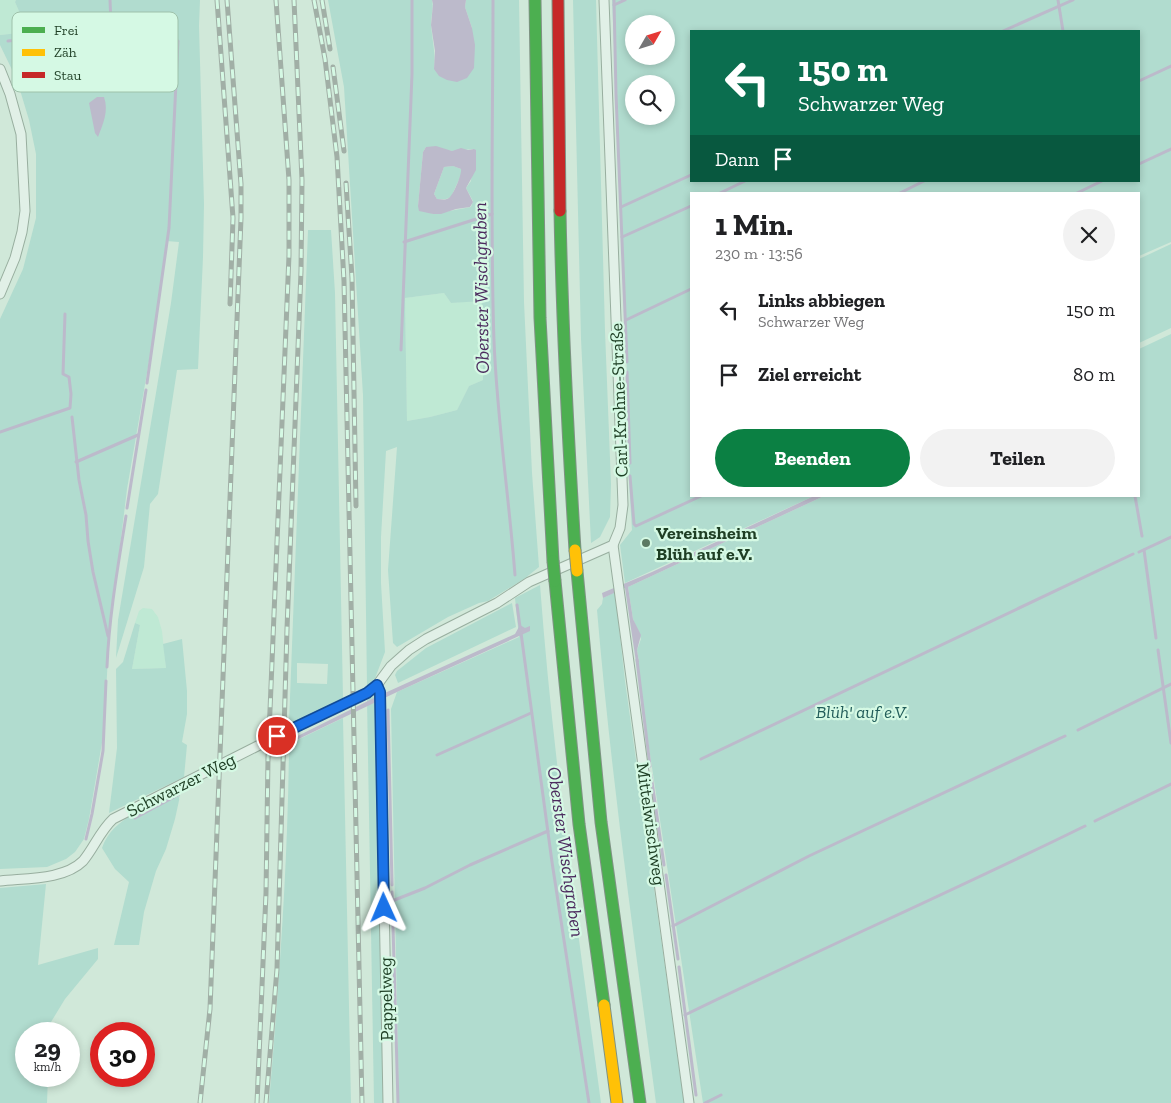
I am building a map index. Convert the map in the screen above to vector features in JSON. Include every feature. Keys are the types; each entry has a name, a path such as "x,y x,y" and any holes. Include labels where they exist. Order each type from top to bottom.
{"highway":[{"path":"535,0 540,318 555,581 579,824 617,1103"},
{"path":"558,0 561,266 568,450 575,550 601,822 640,1103"}],"street":[{"name":"Carl-Krohne-Straße","path":"604,0 623,505 620,528 613,545"},
{"path":"0,69 10,94 21,134 25,211 15,258 0,294"},
{"name":"Mittelwischweg","path":"613,545 689,1103"},
{"name":"Schwarzer Weg","path":"0,881 59,874 72,870 82,861 113,819 293,728 379,689 391,666 409,650 426,639 497,603 529,582 613,545"},
{"name":"Pappelweg","path":"379,689 388,1103"}],"green space":[{"path":"0,0 16,0 19,12 12,12 12,34 0,35"},
{"path":"16,0 200,0 199,26 204,204 198,369 177,370 158,494 150,504 144,567 116,658 118,620 171,303 179,242 166,241 160,297 127,489 109,637 104,731 84,839 75,852 66,859 47,867 0,869 0,319 23,269 36,218 36,154 21,92 178,92 178,12 19,12"},
{"path":"328,0 432,0 431,24 434,69 472,28 465,7 466,0 519,0 524,302 532,473 539,567 524,579 488,601 448,617 397,647 393,643 388,570 397,447 386,451 381,537 381,583 385,652 374,681 367,687 363,395 344,87","holes":["426,147 452,151 473,149 471,181 466,188 473,201 471,207 433,214 418,206 423,152","444,293 451,303 482,301 483,380 469,386 457,410 407,421 405,298"]},
{"path":"573,0 596,0 611,484 610,517 600,537 591,543 581,339"},
{"path":"612,0 1171,0 1171,242 1140,256 1140,192 690,192 690,497 812,497 625,583 620,545 632,530 628,465 626,321"},
{"path":"12,34 12,70 0,45 0,35"},
{"path":"453,166 461,169 462,173 451,197 437,199 434,194 444,167"},
{"path":"308,230 331,230 335,293 343,698 289,724","holes":["297,663 328,664 327,684 297,683"]},
{"path":"1171,244 1171,328 1140,343 1140,259"},
{"path":"444,293 451,303 482,300 483,380 469,386 457,410 407,421 405,298"},
{"name":"Blüh' auf e.V.","path":"1171,334 1171,1103 703,1103 636,662 639,662 637,650 641,639 633,619 628,587 822,497 1140,497 1140,349"},
{"path":"540,585 559,780 601,1103 399,1103 391,709 397,692 519,637 515,598"},
{"path":"615,592 625,681 684,1103 656,1103 631,918 597,610 602,604 603,598"},
{"path":"512,603 516,627 398,683 395,675 397,671 426,648"},
{"path":"143,608 152,609 158,617 162,631 166,668 132,669 140,625 135,623 139,611"},
{"path":"135,623 140,625 132,669 166,668 163,644 182,639 187,691 187,714 182,742 187,745 184,777 109,813 117,748 116,669 123,662"},
{"path":"376,695 383,1103 374,1103 367,700"},
{"path":"343,718 351,1103 269,1103 282,924 289,744"},
{"path":"181,790 180,793 173,796 175,798 180,796 175,819 166,849 156,871 144,912 139,945 114,945 129,882 115,869 102,848 107,837 124,820 147,806"},
{"path":"46,884 38,965 98,948 98,959 65,999 51,1022 15,1022 15,1087 48,1087 47,1103 0,1103 0,888"}],"shaded area":[{"path":"432,0 466,0 465,7 475,45 474,68 467,78 457,82 439,76 434,69 435,51 431,25"},
{"path":"97,97 104,97 106,107 105,117 98,137 95,133 89,103"},
{"path":"436,146 452,151 461,148 476,150 476,170 466,188 473,202 470,207 441,214 419,211 423,152 426,147","holes":["453,166 461,169 454,192 448,198 437,199 434,194 444,167"]},
{"path":"812,497 822,497 628,587 633,619 641,635 637,650 639,662 636,662 625,588 603,598 602,593 652,572"},
{"path":"520,625 525,628 530,626 530,631 171,799 376,697 515,634"}],"pier":[{"path":"289,737 289,747 179,799 181,790"}],"waterway":[{"path":"110,0 110,12"},
{"path":"401,350 412,74 412,0"},
{"name":"Oberster Wischgraben","path":"493,0 492,213 494,341 515,575"},
{"path":"614,0 627,362"},
{"path":"614,5 625,0"},
{"path":"1058,0 1063,30"},
{"path":"1005,30 1073,0"},
{"path":"8,41 12,41"},
{"path":"1140,81 1171,66"},
{"path":"147,383 169,228 176,92"},
{"path":"1140,164 1171,149"},
{"path":"621,207 690,175"},
{"path":"722,192 743,182"},
{"path":"902,192 922,182"},
{"path":"1079,192 1100,182"},
{"path":"622,237 690,206"},
{"path":"404,242 492,214"},
{"path":"626,320 690,289"},
{"path":"0,432 70,408 69,377 63,374 65,314"},
{"path":"627,372 630,463"},
{"path":"127,508 146,390"},
{"path":"72,417 79,480 86,515 93,572 108,636"},
{"path":"76,462 138,435"},
{"path":"630,476 634,524 636,526 699,497"},
{"path":"1135,497 1142,536"},
{"path":"107,667 112,610 126,516"},
{"path":"1139,552 1171,537"},
{"path":"1144,550 1156,638"},
{"path":"701,759 1133,554"},
{"name":"Oberster Wischgraben","path":"517,605 520,627"},
{"name":"Oberster Wischgraben","path":"521,633 552,862 589,1103"},
{"path":"1158,650 1171,743"},
{"path":"637,660 650,766"},
{"path":"86,839 103,751 106,681"},
{"path":"1078,730 1171,684"},
{"path":"388,710 392,885"},
{"path":"437,755 531,713"},
{"path":"673,926 809,856 1065,736"},
{"path":"651,775 664,865"},
{"path":"1095,821 1171,784"},
{"path":"135,818 174,797"},
{"path":"685,1015 1085,826"},
{"path":"392,901 425,888 470,865 548,831"},
{"path":"666,875 678,959"},
{"path":"392,892 398,1103"},
{"path":"679,967 696,1095"},
{"path":"705,1103 721,1095"}],"railway":[{"path":"217,0 233,218 230,304"},
{"path":"200,1103 210,1009 241,218 241,184 227,0"},
{"path":"257,1103 266,893 268,758 289,255 289,180 276,0"},
{"path":"266,1103 277,969 287,629 301,271 302,180 294,0"},
{"path":"314,0 325,59 337,157 344,281 362,1103"},
{"path":"322,0 330,49"},
{"path":"333,67 344,151"},
{"path":"346,183 352,278 356,506"}],"traffic: fast":[{"path":"535,0 540,318 553,561"},
{"path":"560,211 562,296 575,550"},
{"path":"553,561 555,581"},
{"path":"577,571 601,822 640,1103"},
{"path":"555,581 579,824 604,1005"}],"traffic: slow":[{"path":"575,550 577,571"},
{"path":"604,1005 617,1103"}],"traffic: jam":[{"path":"558,0 560,211"}],"place":[{"name":"Vereinsheim Blüh auf e.V.","path":"646,543"}],"route":[{"path":"277,736 367,693 377,685 380,692 384,908"}]}
